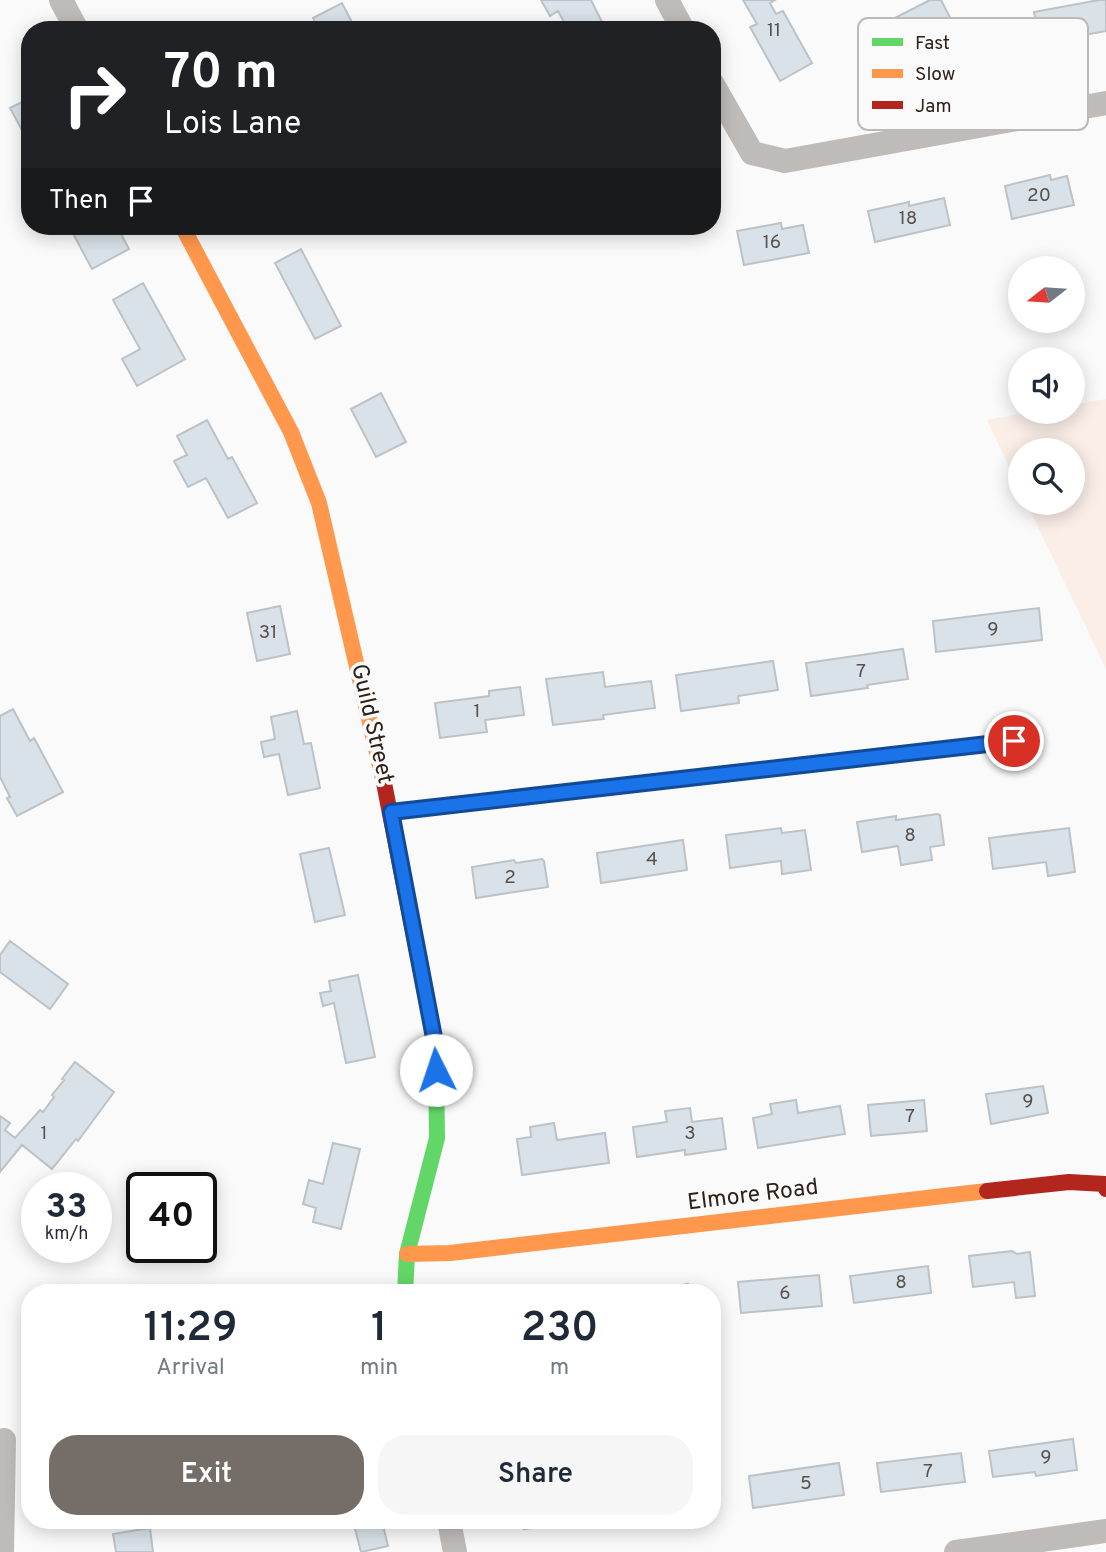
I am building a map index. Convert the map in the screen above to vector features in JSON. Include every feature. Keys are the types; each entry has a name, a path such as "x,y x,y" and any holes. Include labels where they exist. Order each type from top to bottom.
{"street":[{"path":"61,0 72,21"},
{"path":"667,0 678,21"},
{"path":"721,99 752,153 785,161 957,130"},
{"path":"1088,106 1106,103"},
{"name":"Guild Street","path":"186,235 292,432 319,503 391,812 436,1048 437,1138 407,1254 405,1284"},
{"path":"391,812 1014,741"},
{"name":"Elmore Road","path":"407,1254 450,1253 1069,1182 1105,1187"},
{"path":"2,1552 4,1440"},
{"path":"451,1529 455,1552"},
{"path":"956,1552 1106,1531"}],"shaded area":[{"path":"1106,399 1106,669 1032,515 1085,515 1085,438 1008,438 1008,465 987,420 1008,416 1008,424 1085,424 1085,403"}],"building":[{"path":"541,0 591,0 602,21 563,21 558,11 550,16"},
{"path":"743,0 775,0 770,3 776,14 783,11 812,63 780,81 750,27 757,24"},
{"path":"930,0 941,0 950,18 895,18"},
{"path":"1106,0 1106,31 1088,34 1088,18 1035,18 1034,12"},
{"path":"342,3 351,21 314,21 313,18"},
{"path":"21,102 21,128 10,108"},
{"path":"1050,175 1051,180 1067,176 1074,205 1012,219 1005,186"},
{"path":"944,198 950,225 875,242 868,211"},
{"path":"781,223 782,229 803,225 809,253 744,265 737,231"},
{"path":"74,235 122,235 129,249 92,269"},
{"path":"301,249 341,326 315,339 275,263"},
{"path":"143,283 185,359 137,386 122,359 140,349 113,300"},
{"path":"381,393 406,442 376,457 351,409"},
{"path":"207,420 228,459 232,457 257,503 228,518 206,478 188,487 174,461 187,455 177,436"},
{"path":"280,606 290,654 257,661 247,613"},
{"path":"1039,608 1042,640 936,652 933,621"},
{"path":"903,649 908,679 811,696 806,663"},
{"path":"773,661 778,690 738,696 739,703 681,711 676,675"},
{"path":"603,672 605,687 651,681 655,708 603,715 604,719 553,725 546,679"},
{"path":"520,687 524,715 485,720 487,732 440,738 435,703 489,696 489,691"},
{"path":"13,709 30,741 34,738 63,792 17,816 0,777 0,716"},
{"path":"297,711 304,744 311,743 320,788 288,795 279,754 264,757 261,742 275,739 271,717"},
{"path":"940,815 944,845 930,847 932,860 901,865 898,846 862,852 857,822"},
{"path":"781,828 782,833 805,830 811,870 782,874 781,861 730,868 726,835"},
{"path":"1069,828 1075,872 1048,876 1046,862 993,869 989,838"},
{"path":"683,840 687,870 601,883 597,853"},
{"path":"329,848 345,915 315,922 300,854"},
{"path":"542,859 548,887 476,898 472,867 514,860 516,863"},
{"path":"10,941 68,984 50,1009 0,972 0,955"},
{"path":"358,975 375,1057 346,1063 334,1003 323,1006 320,993 331,991 329,981"},
{"path":"75,1062 114,1092 78,1141 76,1139 52,1169 22,1145 0,1172 0,1116 10,1123 5,1130 15,1138 40,1110 43,1112"},
{"path":"1043,1086 1048,1113 991,1124 986,1094"},
{"path":"796,1100 798,1113 840,1106 845,1134 758,1148 753,1118 772,1114 770,1104"},
{"path":"924,1100 927,1131 871,1136 868,1105"},
{"path":"690,1108 692,1122 722,1118 726,1149 685,1155 685,1150 637,1157 633,1127 667,1122 665,1111"},
{"path":"554,1123 557,1140 605,1133 609,1163 522,1175 517,1139 531,1137 530,1127"},
{"path":"333,1143 360,1149 341,1229 313,1222 316,1208 303,1204 309,1180 323,1184"},
{"path":"1012,1251 1017,1254 1030,1252 1035,1296 1016,1298 1014,1282 973,1287 969,1256"},
{"path":"928,1266 931,1293 854,1303 850,1276"},
{"path":"819,1275 822,1306 741,1313 738,1282"},
{"path":"1073,1439 1077,1470 1036,1476 1035,1472 993,1477 989,1451"},
{"path":"961,1453 965,1482 881,1492 877,1463"},
{"path":"839,1463 844,1495 753,1508 749,1476"},
{"path":"150,1529 153,1552 116,1552 113,1534"},
{"path":"355,1529 384,1529 388,1546 361,1552"}],"traffic: fast":[{"path":"405,1284 407,1254 437,1138 436,1060"}],"traffic: slow":[{"path":"187,235 291,432 319,503 384,783"},
{"path":"391,812 769,769"},
{"path":"407,1254 450,1253 987,1191"}],"traffic: jam":[{"path":"769,769 1014,741"},
{"path":"384,783 436,1048 436,1060"},
{"path":"987,1191 1069,1182 1105,1184 1106,1189"}],"route":[{"path":"436,1070 436,1048 391,812 1014,741"}]}
